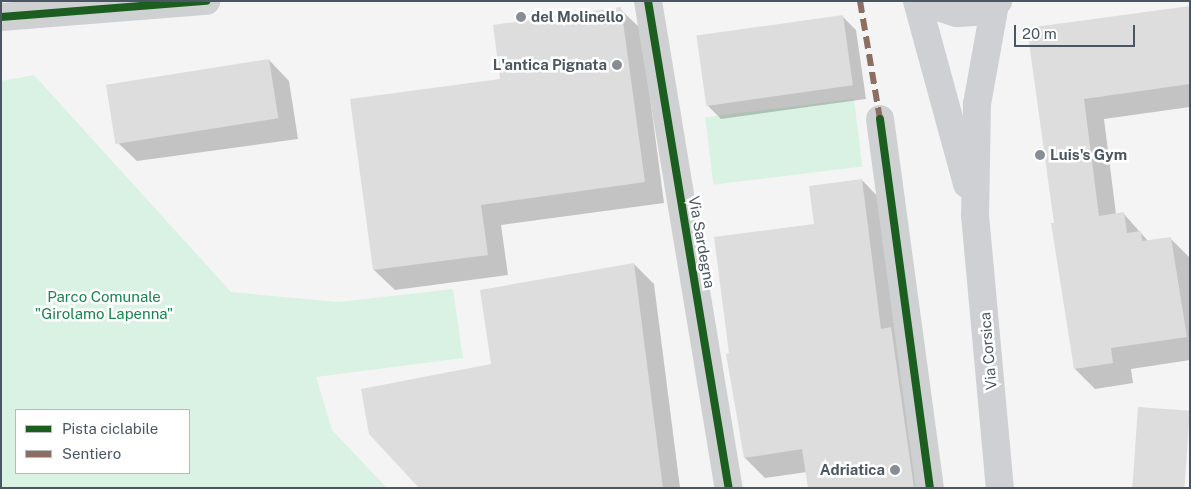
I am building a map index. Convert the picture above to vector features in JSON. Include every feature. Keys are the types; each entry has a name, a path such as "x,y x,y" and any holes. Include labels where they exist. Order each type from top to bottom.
{"main road":[{"name":"Via Corsica","path":"917,1 975,214"},
{"name":"Via Corsica","path":"929,1 938,7 957,13 976,12 996,3"},
{"name":"Via Corsica","path":"996,3 977,104 975,214 1000,488"}],"street":[{"path":"1,18 206,1"},
{"name":"Via Sardegna","path":"648,1 730,488"},
{"path":"880,119 930,488"}],"green space":[{"name":"Parco Comunale \"Girolamo Lapenna\"","path":"34,75 231,292 339,302 453,289 463,358 316,377 332,430 387,488 1,488 1,81"},
{"path":"854,99 862,166 713,185 705,117"}],"building":[{"path":"1190,6 1190,84 1084,99 1099,216 1124,212 1127,233 1141,231 1142,241 1171,237 1187,337 1111,348 1113,363 1074,369 1051,223 1054,223 1027,28"},
{"path":"621,7 645,182 481,205 488,255 373,270 350,99 500,79 493,25"},
{"path":"843,15 853,85 706,106 696,36"},
{"path":"269,59 278,118 115,144 106,85"},
{"path":"862,179 881,329 891,327 914,488 808,488 802,449 744,458 726,354 729,353 714,237 814,224 809,186"},
{"path":"634,263 663,488 419,488 369,434 361,389 491,364 480,290"},
{"path":"1138,407 1190,411 1184,488 1132,488"}],"marked path":[{"path":"860,1 880,119"}],"cycle path":[{"path":"1,17 206,1"},
{"path":"648,1 729,488"},
{"path":"880,119 930,488"}],"place":[{"name":"del Molinello","path":"521,17"},
{"name":"L'antica Pignata","path":"617,65"},
{"name":"Luis's Gym","path":"1040,155"},
{"name":"Adriatica","path":"895,470"}]}
